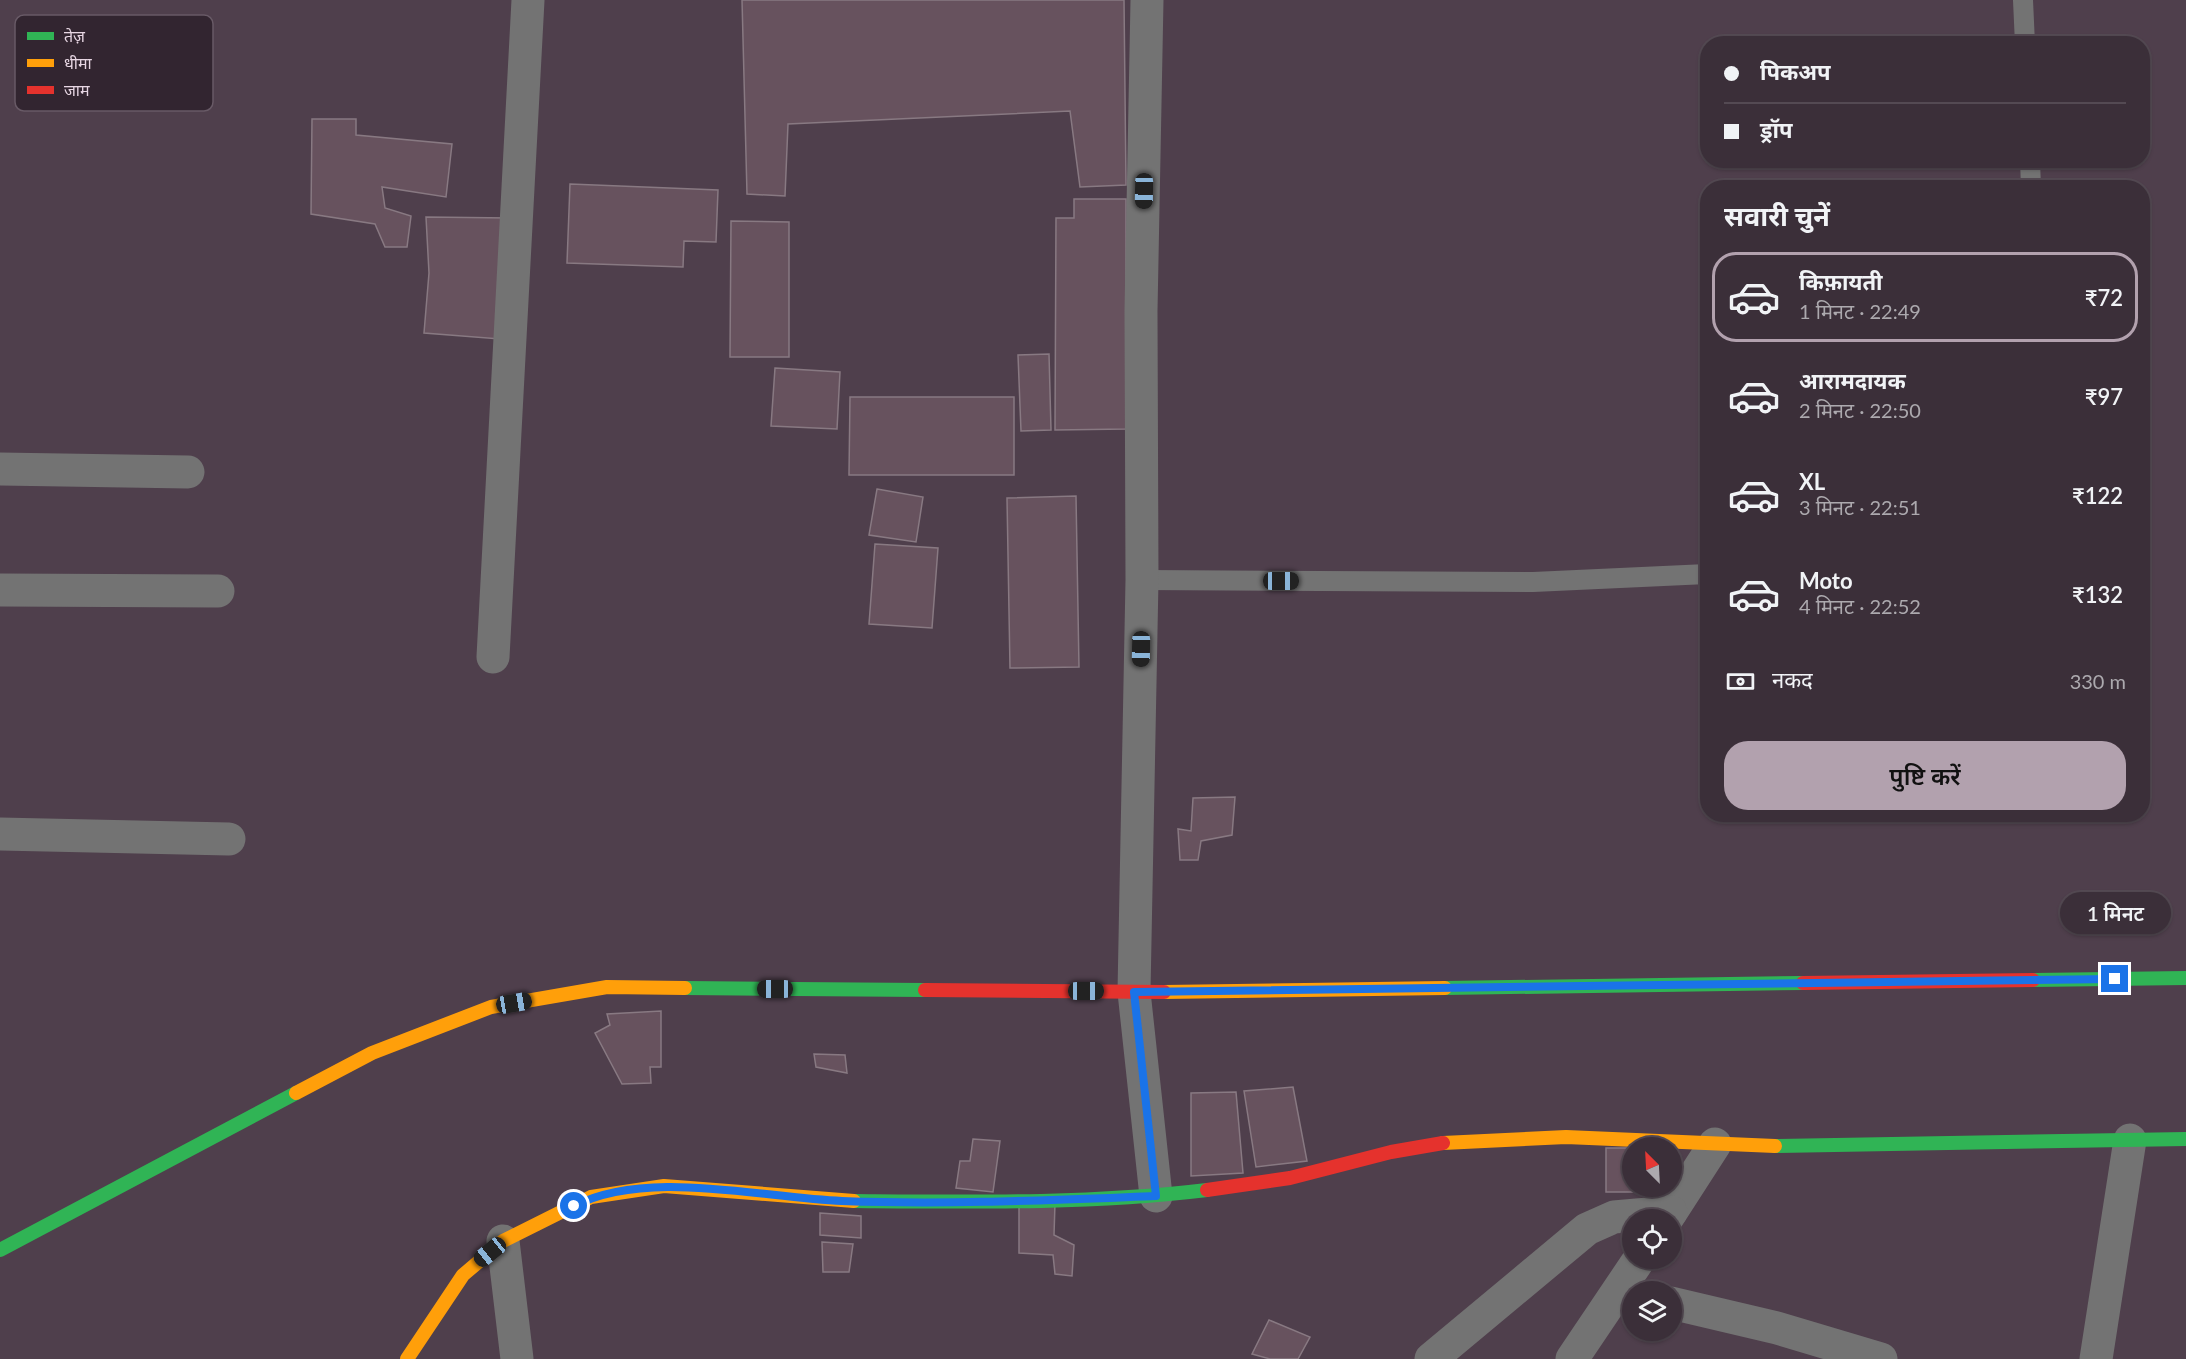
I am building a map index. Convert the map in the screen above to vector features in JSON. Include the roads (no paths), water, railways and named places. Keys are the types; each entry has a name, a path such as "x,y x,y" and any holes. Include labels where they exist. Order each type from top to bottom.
{"street":[{"path":"493,657 528,0"},
{"path":"1147,0 1141,310 1142,580 1134,992 1156,1196"},
{"path":"0,469 188,472"},
{"path":"0,590 218,591"},
{"path":"0,834 229,839"},
{"path":"0,1250 372,1053 491,1007 607,987 1134,992 2186,978"},
{"path":"407,1359 462,1275 503,1241 591,1197 664,1186 842,1201 1005,1202 1156,1196 1290,1178 1391,1152 1444,1143 1566,1137 1789,1147 2186,1140"},
{"path":"2096,1359 2130,1140"},
{"path":"1673,1209 1715,1144"},
{"path":"1431,1359 1587,1229 1614,1217 1622,1217"},
{"path":"503,1241 517,1359"},
{"path":"1572,1359 1622,1298"},
{"path":"1682,1306 1777,1328 1881,1359"}],"lane":[{"path":"2023,0 2025,36"},
{"path":"1142,580 1533,582 1700,574"}]}
